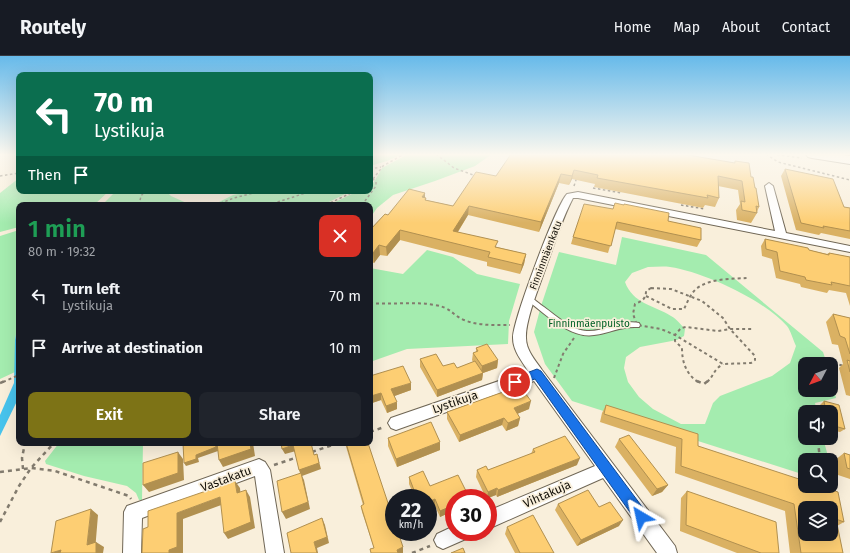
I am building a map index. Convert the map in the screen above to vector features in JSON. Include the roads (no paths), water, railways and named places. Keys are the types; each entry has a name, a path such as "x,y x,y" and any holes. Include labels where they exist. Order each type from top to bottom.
{"street":[{"path":"769,186 781,235"},
{"name":"Finninmäenkatu","path":"668,553 537,374 522,349 519,337 529,299 562,210 568,198 573,195 850,249"},
{"name":"Lystikuja","path":"396,423 537,374"},
{"name":"Vastakatu","path":"132,553 133,512 259,467 262,470 275,553"},
{"name":"Vihtakuja","path":"497,516 606,469"}],"lane":[{"path":"529,299 578,333 594,334 624,324 637,325"}],"water":[{"path":"16,334 16,403 0,436 0,415 14,383"}],"park label":[{"name":"Finninmäenpuisto","path":"589,323"}]}
